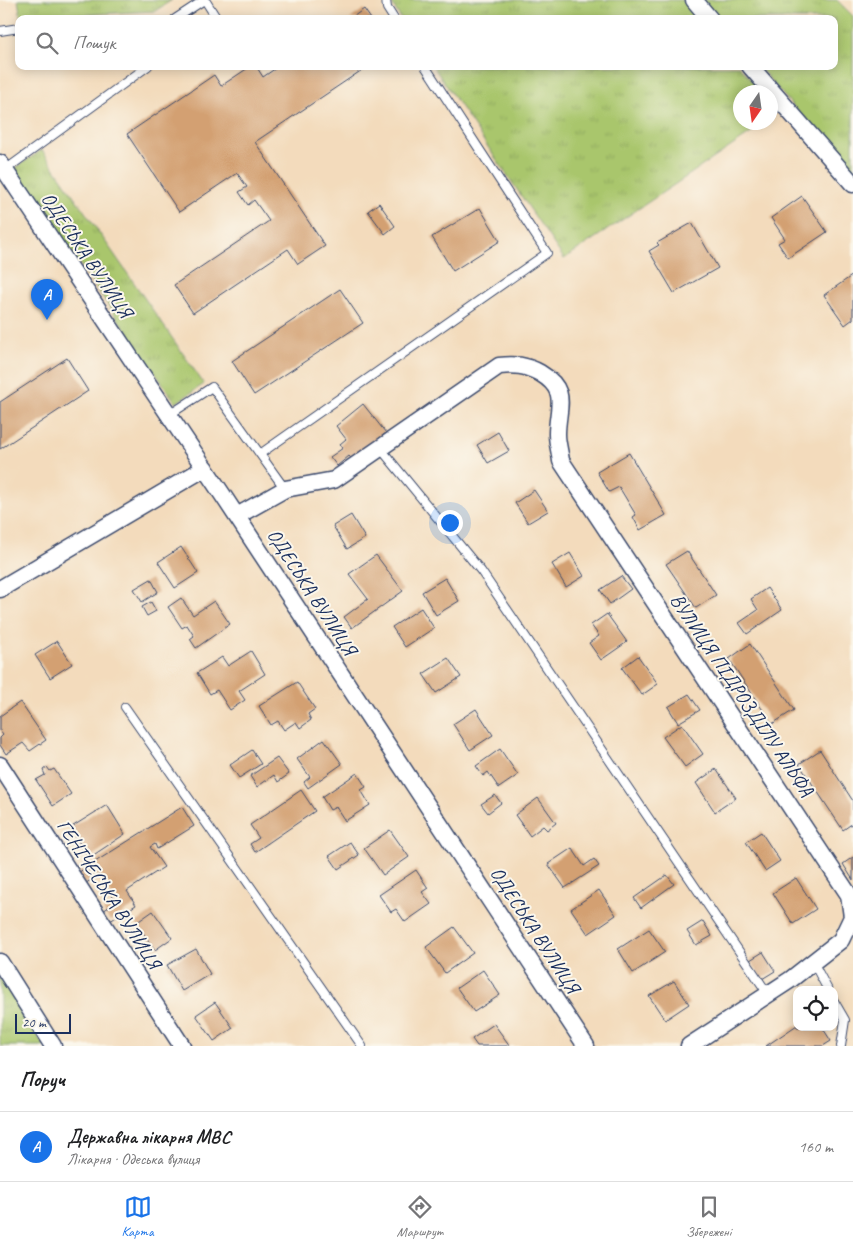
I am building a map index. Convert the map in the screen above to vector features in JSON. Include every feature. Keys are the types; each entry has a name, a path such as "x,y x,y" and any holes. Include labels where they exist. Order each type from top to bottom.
{"street":[{"path":"694,0 707,15"},
{"path":"753,70 853,184"},
{"name":"ОДЕСЬКА ВУЛИЦЯ","path":"2,167 237,516 586,1046"},
{"name":"ВУЛИЦЯ ПІДРОЗДІЛУ АЛЬФА","path":"381,449 499,366 517,363 550,379 559,392 561,410 557,434 561,461 849,895 852,917 841,940 768,994 689,1046"},
{"path":"237,516 285,489 334,480 381,449"},
{"path":"0,589 205,468"},
{"name":"ГЕНІЧЕСЬКА ВУЛИЦЯ","path":"0,765 182,1046"},
{"path":"0,962 53,1046"}],"lane":[{"path":"181,15 205,0 214,15"},
{"path":"386,0 387,8 391,15"},
{"path":"0,30 15,28"},
{"path":"2,167 142,70"},
{"path":"260,454 547,252 428,70"},
{"path":"169,415 212,387 285,489"},
{"path":"381,449 480,571 768,994"},
{"path":"125,707 362,1046"},
{"path":"813,962 826,986"},
{"path":"838,1006 849,1021 841,1046"}],"green space":[{"path":"18,0 172,0 155,11 78,15 20,15"},
{"path":"390,0 683,0 696,15 399,15"},
{"path":"702,0 837,0 853,16 853,175 778,89 778,85 775,85 761,70 838,70 838,15 715,15"},
{"path":"436,70 743,70 756,85 733,85 733,130 756,130 564,259"},
{"path":"42,150 204,384 176,403 14,169"},
{"path":"0,976 44,1046 0,1046"}],"building":[{"path":"364,9 368,15 356,15"},
{"path":"245,70 259,70 263,77 273,70 362,70 255,142 325,246 298,264 288,249 193,313 174,285 269,221 254,200 248,205 239,192 247,187 237,173 179,212 127,134 214,75 221,86"},
{"path":"802,196 827,232 788,258 778,243 785,239 771,218"},
{"path":"379,203 395,226 385,234 368,211"},
{"path":"480,208 500,241 453,271 432,237"},
{"path":"692,223 718,268 674,293 649,251 659,245 657,243"},
{"path":"853,275 853,319 845,325 824,295"},
{"path":"340,289 363,323 254,395 232,361"},
{"path":"67,358 88,391 0,449 0,402"},
{"path":"363,404 386,433 352,459 349,456 337,466 330,457 343,448 340,444 346,439 336,426"},
{"path":"498,432 509,451 488,463 477,445"},
{"path":"629,453 666,515 640,530 633,517 636,515 619,487 609,492 597,472"},
{"path":"534,490 548,511 528,523 515,503"},
{"path":"351,515 365,538 347,549 333,526"},
{"path":"181,547 198,573 175,588 158,562"},
{"path":"687,551 716,595 696,608 666,564"},
{"path":"570,553 584,576 566,587 552,564"},
{"path":"376,555 403,591 352,628 344,617 368,599 349,574"},
{"path":"621,576 631,589 610,604 600,590"},
{"path":"445,578 459,601 436,615 422,592"},
{"path":"151,579 158,592 142,602 134,589"},
{"path":"767,588 782,610 747,634 739,623 758,610 751,599"},
{"path":"181,598 193,615 214,601 230,624 196,648 190,639 194,636 187,625 182,628 168,607"},
{"path":"151,602 156,611 147,616 142,607"},
{"path":"421,608 434,628 405,647 392,627"},
{"path":"607,614 627,642 601,660 589,643 599,636 591,625"},
{"path":"57,641 72,664 50,678 35,655"},
{"path":"750,644 794,710 772,724 729,659"},
{"path":"251,651 265,674 239,691 245,700 230,710 217,690 210,694 197,673 222,657 228,666"},
{"path":"638,656 658,684 642,695 622,668"},
{"path":"448,658 461,677 436,693 423,674"},
{"path":"297,682 315,709 308,714 311,720 300,728 296,722 284,730 278,721 271,725 259,706"},
{"path":"689,694 700,710 678,723 668,707"},
{"path":"20,702 46,740 30,751 23,743 6,754 0,745 0,738 3,735 0,731 0,716"},
{"path":"476,709 493,735 470,750 453,724"},
{"path":"682,724 703,754 685,767 663,737"},
{"path":"324,739 342,764 308,788 304,782 310,777 297,759"},
{"path":"500,749 518,775 499,788 488,772 483,776 476,766"},
{"path":"252,750 261,764 239,778 230,765"},
{"path":"820,750 853,801 853,823 843,830 799,764"},
{"path":"277,758 289,774 278,782 274,775 257,787 250,776"},
{"path":"47,767 50,771 54,769 71,794 53,806 36,780 45,775 43,770"},
{"path":"716,769 736,798 715,812 696,783"},
{"path":"357,773 366,787 361,790 370,805 345,821 336,807 330,810 322,797"},
{"path":"301,790 315,811 255,852 250,844 259,838 250,825"},
{"path":"495,795 501,803 488,813 481,804"},
{"path":"538,798 556,823 547,830 543,826 530,836 515,815"},
{"path":"107,805 125,834 89,858 70,828"},
{"path":"182,807 194,826 157,849 155,844 150,847 164,867 127,891 136,905 110,921 103,911 116,902 99,875 83,885 76,874"},
{"path":"390,830 409,857 383,875 364,848"},
{"path":"761,832 780,861 765,871 746,842"},
{"path":"350,842 359,855 338,869 329,856"},
{"path":"572,848 584,866 594,859 599,866 565,888 548,864"},
{"path":"853,857 853,880 843,864"},
{"path":"416,870 428,888 422,892 431,904 405,922 396,909 391,912 379,895"},
{"path":"667,875 674,884 641,908 634,898"},
{"path":"796,878 816,909 793,924 773,893"},
{"path":"599,890 616,915 588,934 571,909"},
{"path":"153,911 172,938 155,950 136,923"},
{"path":"703,921 712,936 696,945 687,931"},
{"path":"454,927 473,953 445,973 426,947"},
{"path":"649,929 665,952 633,973 618,949"},
{"path":"196,949 210,974 182,991 167,965"},
{"path":"763,952 775,971 762,979 750,960"},
{"path":"483,970 500,995 474,1012 457,988"},
{"path":"674,981 689,1004 665,1020 649,996"},
{"path":"215,1002 233,1028 214,1041 196,1015"},
{"path":"494,1024 510,1046 477,1046 472,1039"},
{"path":"793,1028 793,1031 825,1031 831,1041 823,1046 766,1046"}],"place":[{"name":"Державна лікарня МВС","path":"47,320"}]}
